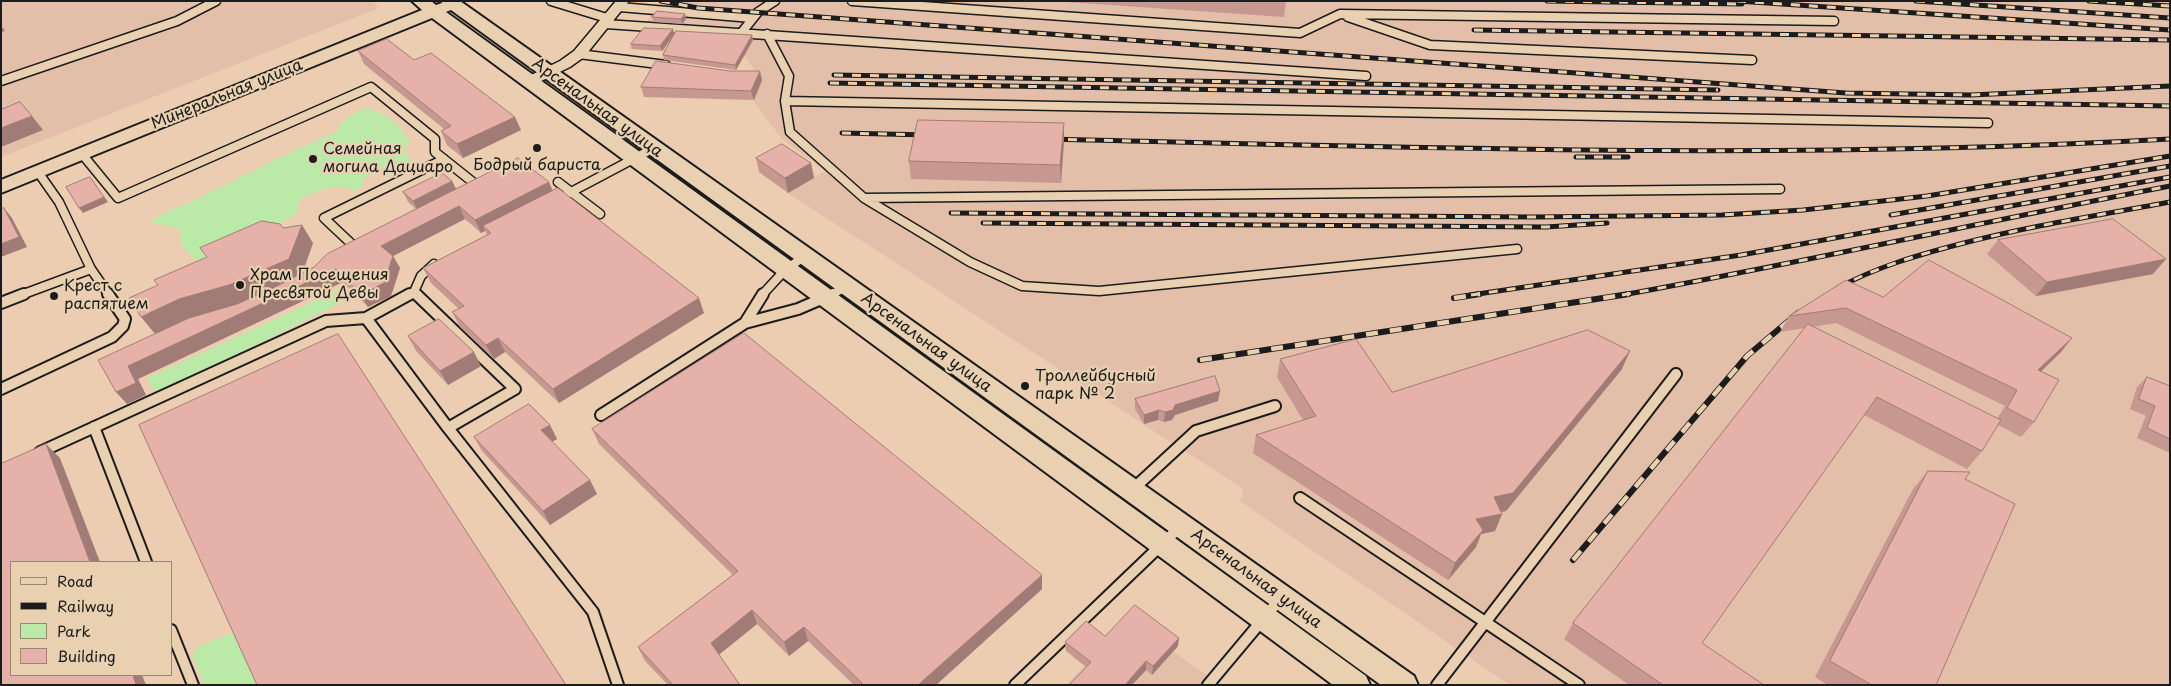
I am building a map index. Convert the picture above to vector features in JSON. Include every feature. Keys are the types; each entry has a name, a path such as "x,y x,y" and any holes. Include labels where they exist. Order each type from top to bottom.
{"street":[{"name":"Арсенальная улица","path":"439,4 539,77 635,158 786,268 838,293 1132,490 1172,534"},
{"name":"Минеральная улица","path":"1,187 439,4"},
{"path":"539,77 579,54 621,4"},
{"name":"Арсенальная улица","path":"539,77 654,148 805,256 838,293 1272,607 1404,685"},
{"name":"Арсенальная улица","path":"1272,607 1356,685"}],"lane":[{"path":"1,81 177,21 216,1"},
{"path":"551,1 608,21 1366,76"},
{"path":"742,32 752,18 775,1"},
{"path":"852,1 1300,33 1340,14 1834,21"},
{"path":"621,4 752,18"},
{"path":"1340,14 1430,45 1752,60"},
{"path":"767,34 789,76 785,101 790,132 864,198 970,262 1022,286 1099,291 1518,249"},
{"path":"579,54 676,66"},
{"path":"82,154 118,198 371,87 435,139 435,152 444,160 482,185 470,192"},
{"path":"785,101 1988,123"},
{"path":"550,203 654,148"},
{"path":"365,245 352,251 324,218 444,160"},
{"path":"1,389 112,337 123,326 125,319 91,269 59,202 38,172"},
{"path":"558,182 600,214"},
{"path":"864,198 1780,188"},
{"path":"745,323 768,285 786,268 805,256"},
{"path":"35,454 326,321 366,318 414,292 421,276 442,260"},
{"path":"1,303 91,269"},
{"path":"414,292 515,389 448,428"},
{"path":"601,414 745,323 800,309 838,293"},
{"path":"366,318 448,428 593,612 618,685"},
{"path":"1437,685 1676,374"},
{"path":"1132,490 1196,431 1275,406"},
{"path":"94,427 146,561"},
{"path":"1300,498 1579,685"},
{"path":"1015,685 1172,534"},
{"path":"1208,685 1272,607"},
{"path":"172,632 193,685"}],"shaded area":[{"path":"1,1 371,1 379,8 1,157"},
{"path":"661,1 2170,1 2170,685 1510,685 1240,501 1243,489 788,193 825,171 781,138 753,100 762,80 744,56 628,49"},
{"path":"1134,614 1178,646 1174,652 1221,685 1066,685"}],"green space":[{"path":"367,108 391,120 409,140 404,152 415,165 409,171 390,177 382,168 363,179 363,185 356,191 338,186 321,190 302,198 299,202 297,214 232,250 205,259 194,259 181,245 180,229 150,222 166,212 338,131 338,126 356,112"},
{"path":"340,289 347,292 347,300 181,382 155,392 147,378"},
{"path":"229,634 238,634 259,685 205,685 192,656 197,647"}],"building":[{"path":"657,11 685,14 681,19 652,17"},
{"path":"644,28 673,29 660,46 631,44"},
{"path":"676,31 752,35 735,65 663,55"},
{"path":"387,39 414,60 431,53 515,117 457,144 441,131 451,126 358,51"},
{"path":"656,61 730,71 760,71 751,91 641,87"},
{"path":"20,102 32,116 1,128 1,110"},
{"path":"918,120 1064,123 1060,165 909,161"},
{"path":"782,144 811,163 785,178 756,158"},
{"path":"518,158 549,182 475,220 459,206 381,246 393,256 384,283 361,295 336,269 128,366 136,383 116,392 98,360 189,318 237,304 273,288 314,267 327,254"},
{"path":"442,173 452,181 413,201 403,192"},
{"path":"90,177 104,197 79,208 66,187"},
{"path":"558,188 699,298 553,389 498,338 486,345 452,312 464,306 423,268 491,233 483,226"},
{"path":"4,208 19,237 1,244 1,209"},
{"path":"2113,219 2166,259 2047,282 1998,240"},
{"path":"262,221 280,224 283,228 302,225 289,259 229,285 179,299 141,317 129,298 158,285 154,280 207,257 200,248"},
{"path":"1929,260 2072,338 2038,370 2059,380 2034,422 2007,408 2017,390 1846,308 1789,316 1846,280 1883,297"},
{"path":"439,319 474,352 440,371 408,336"},
{"path":"1808,324 2001,420 1982,451 1877,397 1702,643 1764,685 1663,685 1573,623"},
{"path":"1588,330 1630,351 1513,493 1494,497 1502,514 1476,519 1483,530 1455,563 1256,435 1316,416 1280,359 1356,339 1392,392"},
{"path":"744,333 1042,575 918,685 864,685 804,627 784,642 752,610 711,643 740,685 673,685 638,647 738,571 592,429"},
{"path":"338,334 566,685 257,685 139,425"},
{"path":"1215,376 1220,391 1175,405 1173,410 1165,412 1159,410 1144,415 1135,399"},
{"path":"2147,377 2170,386 2170,439 2147,428 2155,406 2139,399"},
{"path":"529,404 550,425 541,430 590,480 543,511 474,437"},
{"path":"46,444 90,561 10,561 10,676 133,676 136,685 1,685 1,464"},
{"path":"1928,471 1970,472 1965,479 2015,504 1936,685 1872,685 1830,661"},
{"path":"1135,605 1179,638 1153,666 1146,661 1125,685 1069,685 1091,662 1065,642 1086,621 1105,636"}],"railway":[{"path":"661,1 698,8 1846,93 1971,95 2170,86"},
{"path":"1547,1 1742,4"},
{"path":"1737,1 2170,30"},
{"path":"1916,1 2170,18"},
{"path":"2089,1 2170,6"},
{"path":"1474,30 2170,40"},
{"path":"834,75 1718,90"},
{"path":"830,83 2170,106"},
{"path":"842,133 928,135"},
{"path":"1050,139 1330,146 1750,151 1890,149 2170,139"},
{"path":"951,213 1533,217 1722,215 1803,210 1927,196 2170,156"},
{"path":"1576,157 1628,157"},
{"path":"1891,215 2170,166"},
{"path":"1471,295 1741,255 2170,177"},
{"path":"1622,295 2170,186"},
{"path":"1838,288 1882,268 1960,244 2038,226 2170,202"},
{"path":"983,223 1546,227 1607,223"},
{"path":"1454,298 1480,294"},
{"path":"1200,360 1629,294"},
{"path":"1573,560 1747,356 1798,313"}],"place":[{"name":"Бодрый бариста","path":"537,148"},
{"name":"Семейная могила Дациаро","path":"313,159"},
{"name":"Храм Посещения Пресвятой Девы","path":"240,285"},
{"name":"Крест с распятием","path":"54,296"},
{"name":"Троллейбусный парк № 2","path":"1025,386"}]}
